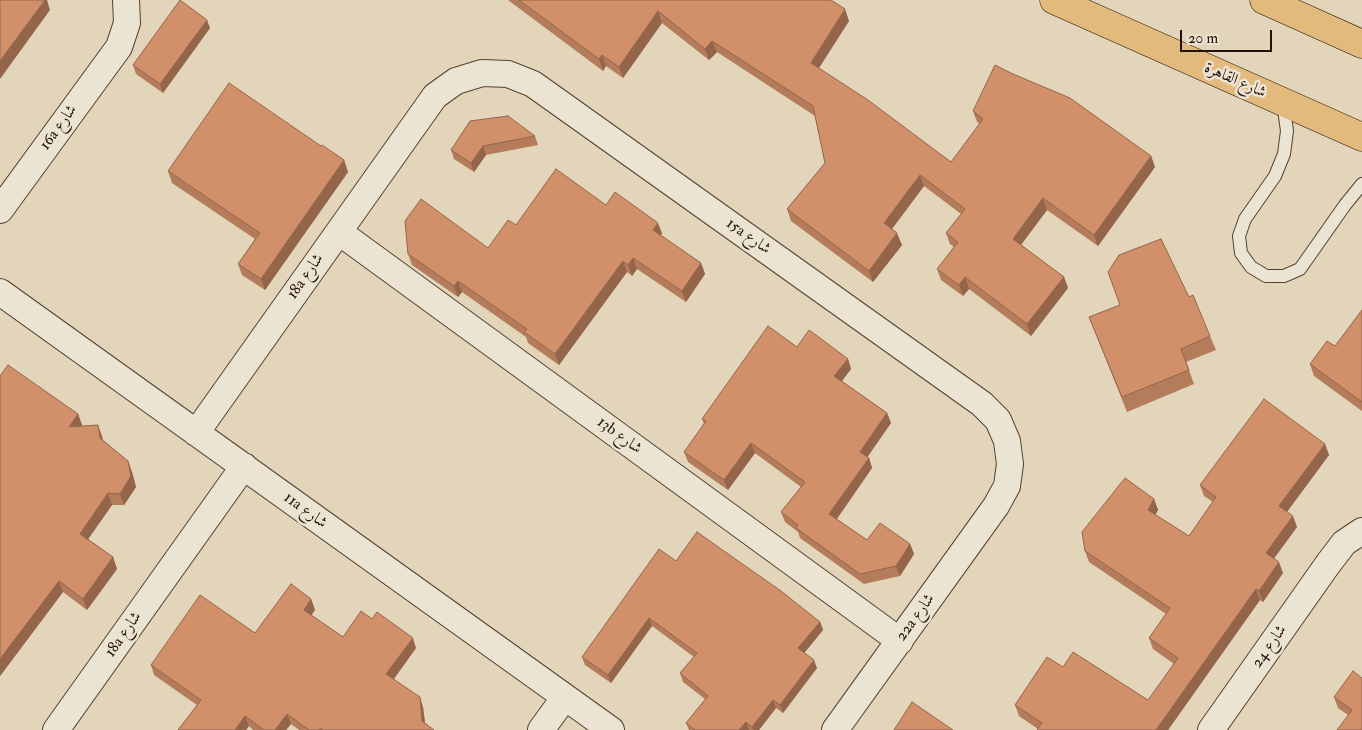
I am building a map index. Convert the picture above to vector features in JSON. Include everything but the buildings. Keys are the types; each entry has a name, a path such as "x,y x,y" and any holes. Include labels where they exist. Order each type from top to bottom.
{"main road":[{"name":"شارع القاهرة","path":"1054,0 1362,137"},
{"path":"1264,0 1362,44"}],"street":[{"name":"16a شارع","path":"0,210 119,47 127,23 126,0"},
{"name":"15a شارع","path":"416,122 434,96 456,81 482,73 508,74 533,84 982,404 998,420 1007,441 1010,464 1007,486 996,506"},
{"name":"18a شارع","path":"196,433 416,122"},
{"name":"13b شارع","path":"339,232 900,641"},
{"name":"11a شارع","path":"0,292 611,730"},
{"name":"18a شارع","path":"56,730 244,466"},
{"name":"22a شارع","path":"835,730 996,506"},
{"name":"شارع 24","path":"1211,730 1328,564 1344,543 1362,531"},
{"path":"541,730 564,697"}],"lane":[{"path":"1283,102 1287,132 1284,154 1275,176 1245,219 1239,236 1241,253 1251,267 1266,276 1284,276 1300,269 1362,184"}]}
